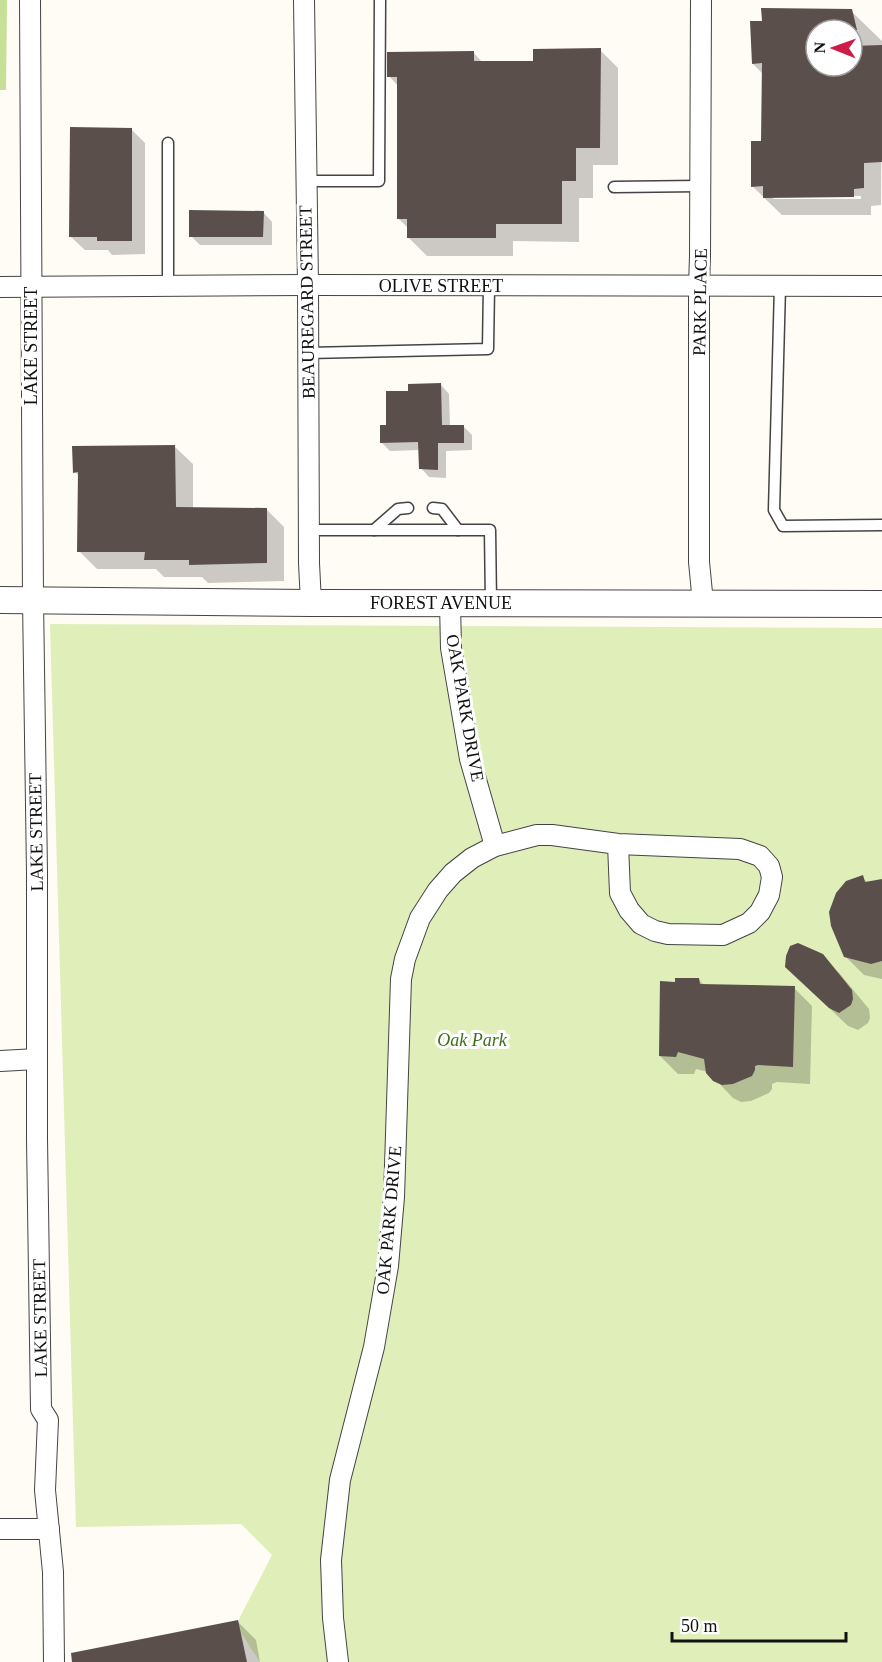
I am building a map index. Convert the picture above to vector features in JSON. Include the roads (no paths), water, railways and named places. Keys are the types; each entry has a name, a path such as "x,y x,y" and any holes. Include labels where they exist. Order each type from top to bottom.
{"street":[{"name":"LAKE STREET","path":"30,0 41,1409 48,1420 45,1490 53,1583 54,1662"},
{"name":"BEAUREGARD STREET","path":"304,0 310,603"},
{"name":"PARK PLACE","path":"701,0 699,562 703,603"},
{"name":"OLIVE STREET","path":"0,287 882,286"},
{"name":"FOREST AVENUE","path":"0,600 882,604"},
{"name":"OAK PARK DRIVE","path":"450,603 452,648 470,759 495,846"},
{"name":"OAK PARK DRIVE","path":"338,1662 333,1618 331,1560 340,1480 374,1347 388,1266 394,1197 400,990 405,959 420,918 438,890 453,873 472,858 495,846 537,835 618,844 740,849 760,856 769,866 772,877 769,895 760,912 748,923 723,934 668,934 655,931 641,924 629,910 620,893 618,844"},
{"path":"0,1061 37,1059"},
{"path":"0,1529 49,1529"}],"lane":[{"path":"306,181 379,181 380,0"},
{"path":"168,143 168,286"},
{"path":"614,187 700,186"},
{"path":"308,353 488,349 489,286"},
{"path":"780,286 774,510 783,526 882,525"},
{"path":"374,530 398,508 408,508"},
{"path":"433,508 442,509 458,530"},
{"path":"308,530 490,530 491,604"}],"park label":[{"name":"Oak Park","path":"472,1040"}]}
